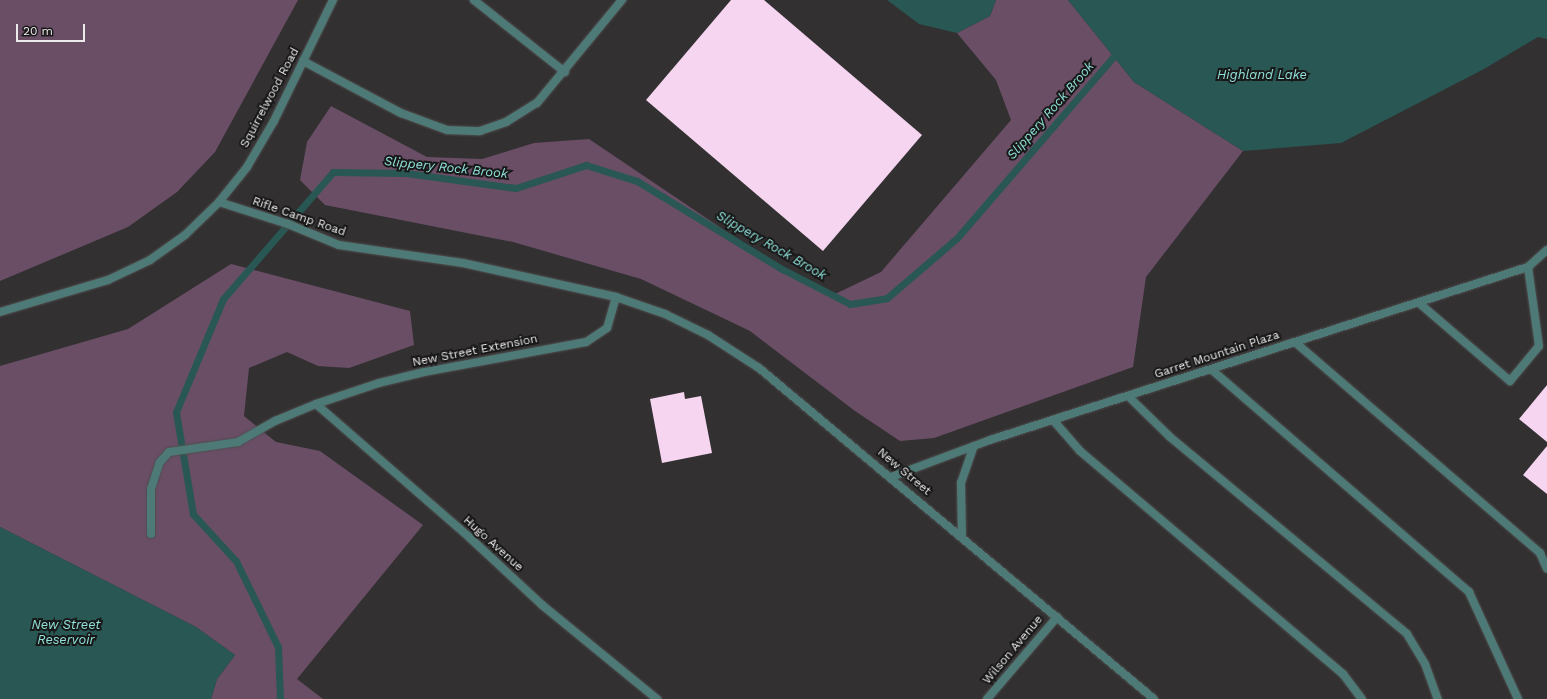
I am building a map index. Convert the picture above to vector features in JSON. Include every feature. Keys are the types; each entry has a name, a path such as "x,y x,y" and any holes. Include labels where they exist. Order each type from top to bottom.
{"street":[{"name":"Squirrelwood Road","path":"219,202 247,167 303,61 333,0"},
{"path":"474,0 565,72"},
{"path":"303,61 401,113 447,130 480,131 506,122 537,104 565,72 622,0"},
{"path":"0,312 108,280 150,260 185,235 219,202"},
{"name":"Rifle Camp Road","path":"219,202 288,224 339,245 463,263 616,297"},
{"name":"Garret Mountain Plaza","path":"890,477 974,446 1528,267 1547,250"},
{"path":"1419,303 1510,381 1539,346 1528,267"},
{"name":"New Street Extension","path":"151,534 151,489 160,462 169,452 238,442 275,421 316,404 379,383 424,372 586,342 607,328 616,297"},
{"name":"New Street","path":"616,297 665,314 708,335 746,360 962,536 1154,699"},
{"path":"1296,343 1540,553 1547,569"},
{"path":"1212,370 1469,592 1518,699"},
{"path":"1128,396 1170,437 1407,634 1425,664 1438,699"},
{"name":"Hugo Avenue","path":"316,404 470,538 542,606 657,699"},
{"path":"1053,420 1080,451 1343,674 1362,699"},
{"path":"962,536 961,483 974,446"},
{"name":"Wilson Avenue","path":"987,699 1056,616"}],"shaded area":[{"path":"0,0 298,0 215,152 177,192 128,227 0,281"},
{"path":"996,0 1068,0 1134,82 1243,151 1146,277 1133,367 934,438 900,441 855,411 750,331 641,279 513,242 325,205 300,180 307,142 331,106 427,157 482,159 534,143 589,139 782,269 833,295 881,272 1011,120 996,80 957,33 990,16"},
{"path":"231,264 410,311 414,345 349,368 318,366 287,352 249,368 244,416 276,442 320,451 423,525 297,679 323,699 211,699 217,679 235,655 196,627 0,527 0,366 128,329"}],"water":[{"path":"887,0 996,0 990,16 957,33 919,24"},
{"name":"Highland Lake","path":"1068,0 1547,0 1547,39 1538,37 1484,69 1341,143 1243,151 1134,82"},
{"name":"New Street Reservoir","path":"0,527 196,627 235,655 217,679 211,699 0,699"}],"building":[{"path":"731,0 764,0 922,135 823,251 646,100"},
{"path":"1547,385 1547,442 1519,419"},
{"path":"684,392 685,399 701,396 712,453 662,463 650,399"},
{"path":"1547,446 1547,494 1523,475"}],"waterway":[{"name":"Slippery Rock Brook","path":"280,699 278,647 236,561 193,514 176,412 223,299 333,172 406,173 516,188 586,165 637,181 782,269 850,304 887,298 957,238 1113,57"}]}
